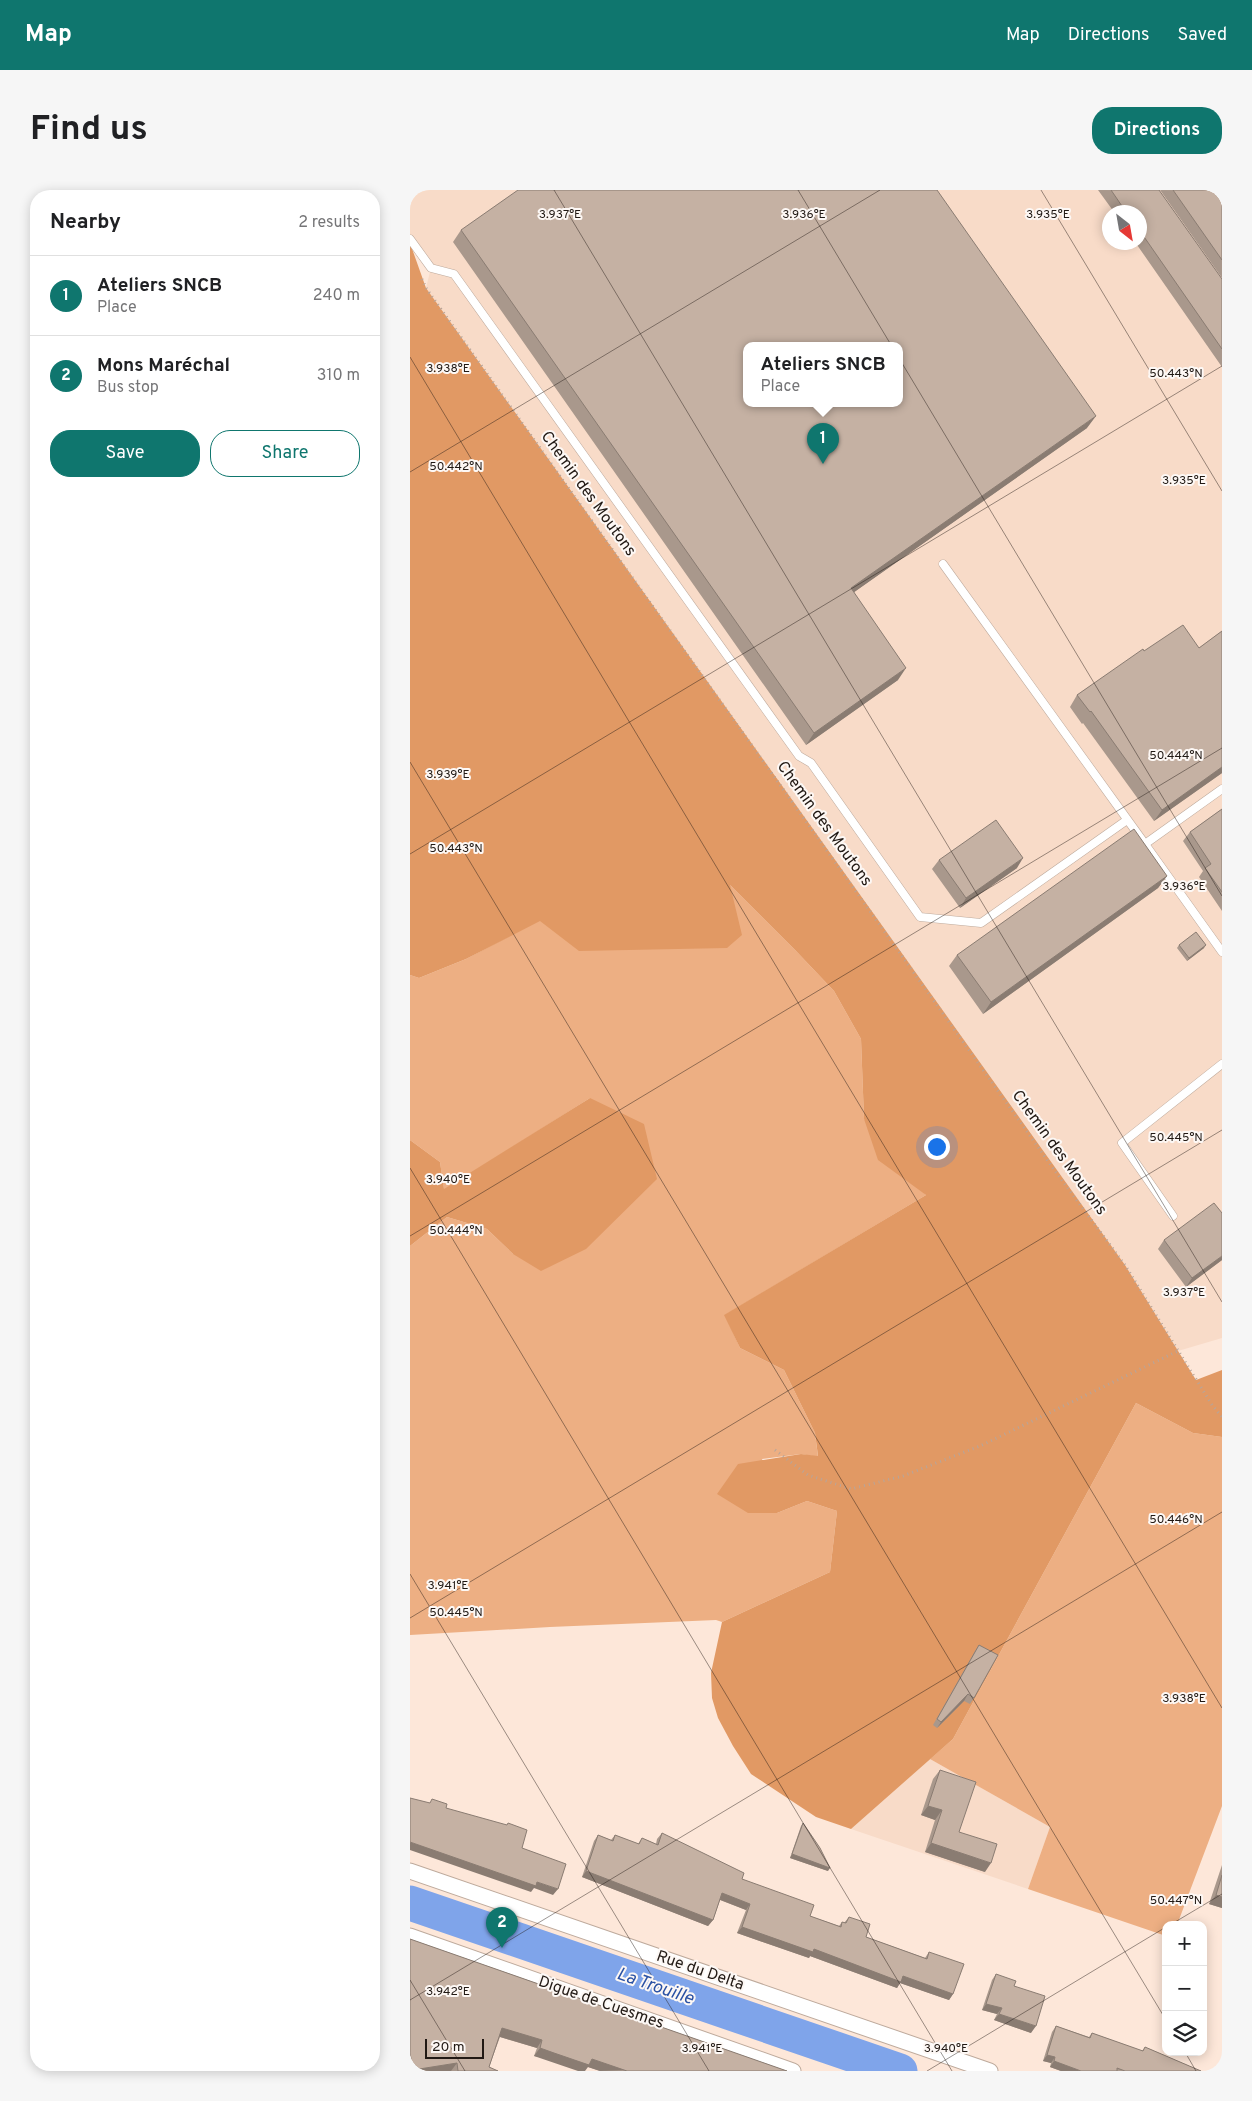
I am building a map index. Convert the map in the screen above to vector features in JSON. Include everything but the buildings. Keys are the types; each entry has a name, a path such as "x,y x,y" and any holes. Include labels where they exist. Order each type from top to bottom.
{"street":[{"name":"Rue du Delta","path":"410,1871 990,2071"},
{"name":"Digue de Cuesmes","path":"410,1936 793,2071"}],"lane":[{"path":"410,239 431,268 454,274 798,756 810,763 920,917 981,923 1127,820"},
{"path":"943,564 1222,952"},
{"path":"1145,844 1222,788"},
{"path":"1173,1216 1122,1143 1222,1064"}],"path":[{"name":"Chemin des Moutons","path":"419,270 426,288 1058,1175 1125,1265 1212,1405 1222,1417"},
{"path":"775,1450 808,1475 851,1489 903,1476 980,1446 1178,1351"}],"shaded area":[{"path":"410,190 1222,190 1222,1338 1178,1351 1125,1265 426,288 431,268 410,238"},
{"path":"410,243 426,288 1125,1265 1196,1380 1222,1370 1222,1437 1193,1433 1136,1403 953,1739 851,1829 816,1817 751,1774 718,1718 712,1698 711,1673 722,1622 830,1572 837,1511 807,1501 777,1513 748,1513 717,1494 738,1464 801,1454 818,1456 815,1433 784,1370 740,1348 724,1315 926,1195 878,1160 864,1119 861,1039 834,991 730,885 742,935 727,948 579,951 540,921 466,959 419,978 410,975"},
{"path":"729,884 834,991 861,1039 864,1119 926,1195 725,1315 740,1348 784,1370 815,1433 818,1457 801,1454 762,1459 777,1513 807,1501 837,1511 830,1572 722,1622 716,1620 410,1635 410,1246 447,1217 487,1229 513,1254 590,1098 444,1190 440,1162 410,1140 410,975 419,978 466,959 540,920 579,950"},
{"path":"590,1098 644,1124 657,1179 586,1249 541,1271 513,1254 487,1229 447,1217 410,1246 410,1140 440,1162 444,1189"},
{"path":"1136,1403 1193,1433 1222,1437 1222,1806 1179,1921 1162,1921 1162,1935 1028,1889 1050,1827 930,1759 953,1739"},
{"path":"930,1759 1050,1827 1028,1889 851,1829"}],"waterway":[{"name":"La Trouille","path":"410,1903 900,2071"}],"place":[{"name":"Ateliers SNCB","path":"823,464"},
{"name":"Mons Maréchal","path":"502,1948"}]}
